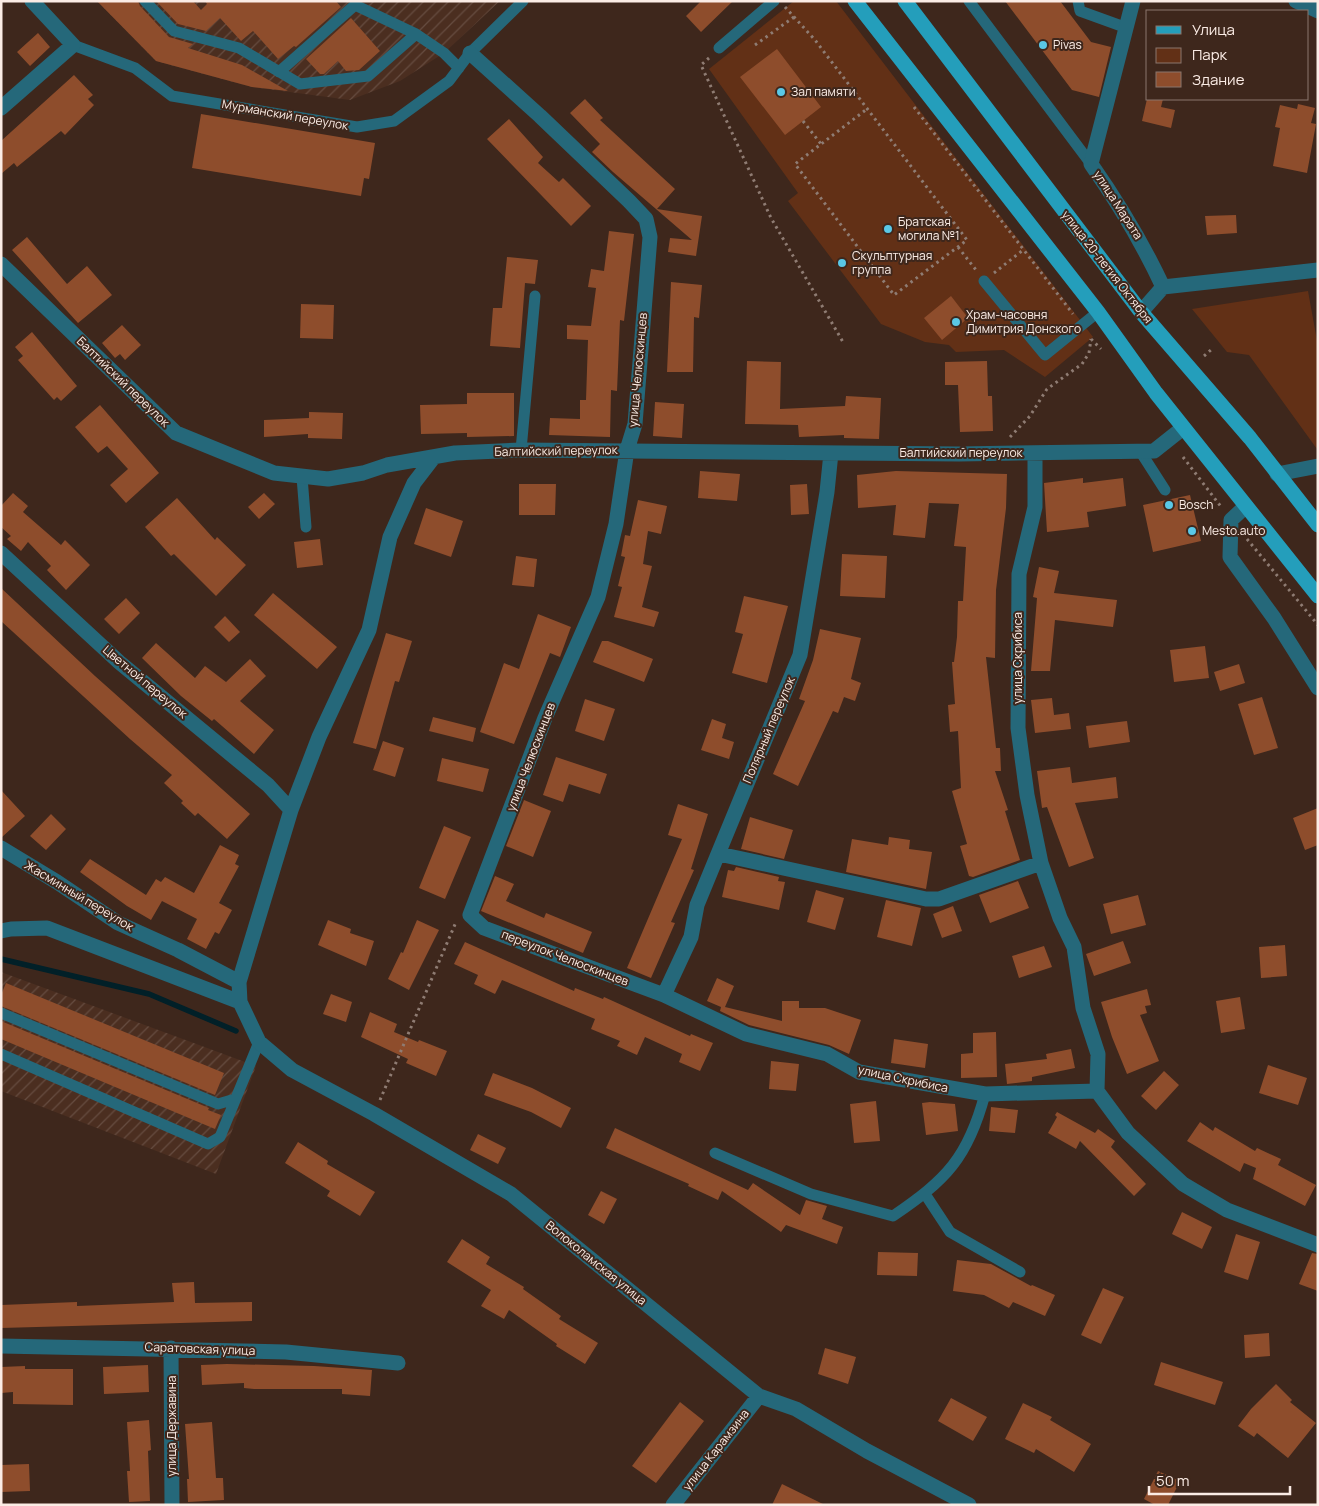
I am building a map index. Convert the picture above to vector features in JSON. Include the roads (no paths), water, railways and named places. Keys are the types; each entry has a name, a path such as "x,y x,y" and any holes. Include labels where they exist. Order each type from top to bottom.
{"main road":[{"path":"855,1 1098,312 1183,428 1318,596"},
{"name":"улица 20-летия Октября","path":"905,1 1141,312 1250,438 1318,525"}],"street":[{"name":"Мурманский переулок","path":"32,1 72,45"},
{"name":"улица Марата","path":"1133,1 1092,164 1143,244 1163,288"},
{"path":"1296,1 1318,10"},
{"path":"1,108 72,45"},
{"name":"улица Челюскинцев","path":"465,914 545,718 598,597 616,524 627,450 635,424 650,237 646,219 540,116 470,53"},
{"name":"Балтийский переулок","path":"1,264 176,433 274,473 302,477 328,479 455,453 521,450 1035,454 1154,451 1183,428"},
{"path":"1141,312 1163,288 1318,270"},
{"name":"Полярный переулок","path":"664,996 691,937 698,905 800,655 827,492 831,453"},
{"name":"улица Скрибиса","path":"664,996 746,1034 827,1054 859,1072 986,1094 1097,1091 1098,1054 1083,1008 1074,947 1060,918 1041,864 1027,795 1018,728 1019,574 1035,507 1035,454"},
{"path":"1,931 47,928 240,1002 239,982 291,810 318,737 368,630 390,537 414,483 434,457"},
{"path":"1277,474 1318,466"},
{"path":"1246,506 1231,520 1230,556 1274,618 1318,688"},
{"name":"Цветной переулок","path":"1,553 119,662 268,785 291,810"},
{"name":"Жасминный переулок","path":"1,848 57,882 118,923 178,950 239,982"},
{"path":"719,854 926,899 939,899 1041,864"},
{"name":"переулок Челюскинцев","path":"465,914 484,928 664,996"},
{"name":"Волоколамская улица","path":"240,1002 259,1042 292,1070 374,1114 512,1194 759,1396 796,1409 867,1451 969,1505"},
{"path":"1097,1091 1128,1133 1183,1184 1227,1210 1318,1245"},
{"name":"Саратовская улица","path":"1,1346 171,1348 286,1352 398,1363"},
{"name":"улица Державина","path":"171,1348 172,1505"},
{"name":"улица Карамзина","path":"673,1505 759,1396"}],"lane":[{"path":"145,1 174,31 239,48 300,84 368,76 416,34"},
{"name":"Мурманский переулок","path":"72,45 135,68 172,96 357,127 394,121 449,81 470,53 523,1"},
{"path":"719,48 774,1"},
{"path":"969,1 1092,164"},
{"path":"1078,1 1080,11 1126,28"},
{"path":"279,72 355,5 416,34 444,53 459,68"},
{"path":"984,281 1045,355 1098,312"},
{"path":"521,450 534,296"},
{"path":"1140,451 1165,490"},
{"path":"302,477 306,527"},
{"path":"1,1013 218,1104 235,1099"},
{"path":"1,1054 208,1144 220,1137 259,1042"},
{"path":"715,1153 811,1194 893,1216 925,1194 953,1167 976,1127 986,1094"},
{"path":"925,1194 950,1232 1020,1272"}],"waterway":[{"path":"1,959 149,994 236,1031"}],"place":[{"name":"Pivas","path":"1043,45"},
{"name":"Зал памяти","path":"781,92"},
{"name":"Братская могила №1","path":"888,229"},
{"name":"Скульптурная группа","path":"842,263"},
{"name":"Храм-часовня Димитрия Донского","path":"956,322"},
{"name":"Bosch","path":"1169,505"},
{"name":"Mesto.auto","path":"1192,531"}]}
